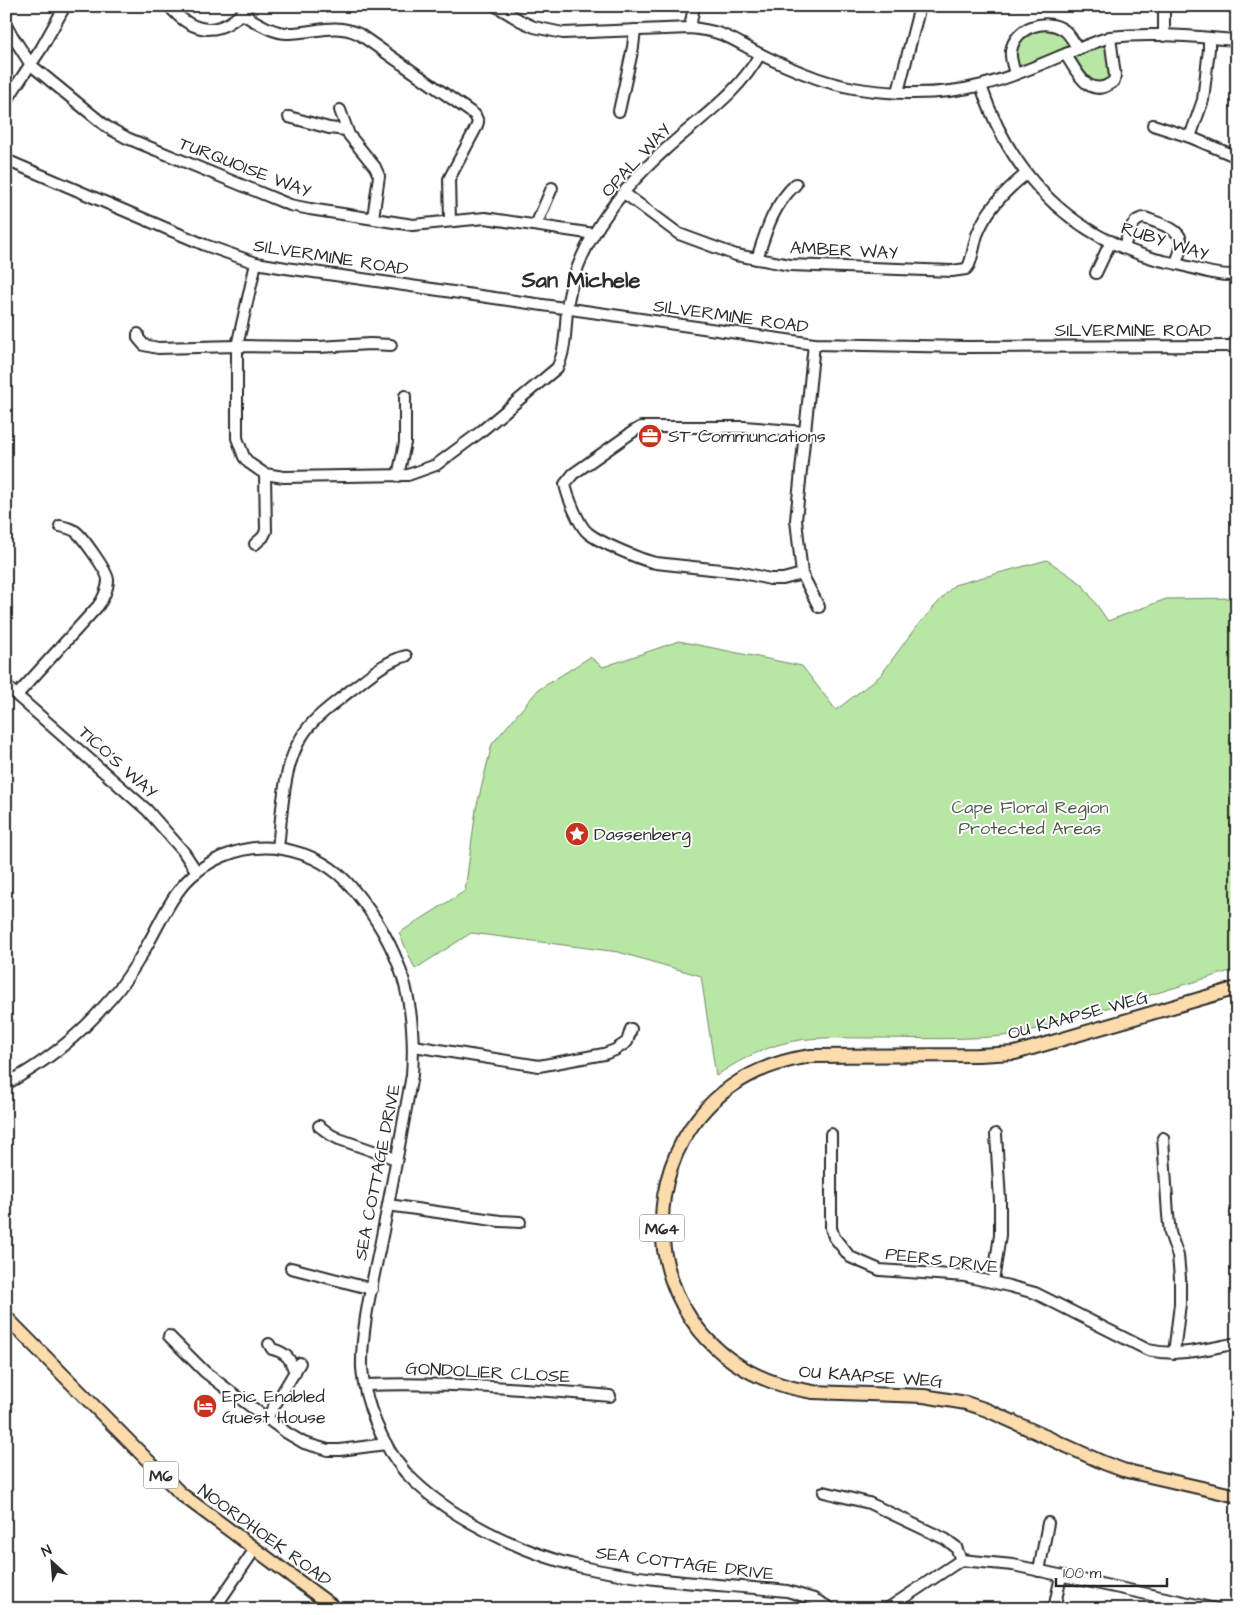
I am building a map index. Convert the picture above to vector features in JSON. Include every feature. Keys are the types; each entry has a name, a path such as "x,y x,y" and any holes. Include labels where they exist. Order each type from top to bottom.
{"main road":[{"name":"OU KAAPSE WEG","path":"1237,988 1015,1053 978,1056 811,1056 796,1058 764,1068 740,1081 716,1099 688,1133 673,1163 663,1199 662,1245 670,1278 684,1310 694,1324 728,1358 767,1380 813,1392 924,1396 966,1403 988,1410 1090,1457 1123,1470 1237,1496"},
{"name":"NOORDHOEK ROAD","path":"6,1317 180,1494 336,1609"}],"street":[{"path":"7,100 31,65 65,6"},
{"path":"169,6 180,16 202,28 221,28 229,24 245,10 283,33 338,28 351,30 475,115 478,122 476,128 449,179 450,222"},
{"path":"496,6 521,22 547,30 563,32 690,28 719,32 760,54 818,78 866,90 898,92 927,92 981,86 1110,37 1126,35 1237,40"},
{"path":"690,28 694,6"},
{"path":"898,92 920,6"},
{"path":"1164,6 1164,36"},
{"path":"1015,74 1010,56 1012,47 1028,28 1043,24 1058,27 1067,32 1078,49"},
{"name":"TURQUOISE WAY","path":"6,26 31,65 107,127 127,138 298,207 413,225 485,218 594,234"},
{"path":"619,111 635,30"},
{"path":"1066,54 1085,83 1093,87 1103,87 1114,81 1116,72 1110,37"},
{"path":"1190,137 1203,100 1209,38"},
{"name":"OPAL WAY","path":"265,474 284,476 398,476 416,473 436,465 453,454 552,374 560,363 572,286 594,234 624,193 666,148 735,89 747,76 760,54"},
{"name":"RUBY WAY","path":"981,86 994,120 1026,174 1054,205 1067,215 1111,241 1156,259 1216,275 1237,275"},
{"path":"340,110 346,130 379,176 373,218"},
{"path":"289,117 329,128 346,130"},
{"path":"1153,125 1190,137 1237,157"},
{"name":"SILVERMINE ROAD","path":"6,160 170,231 256,263 814,344 967,347 1237,346"},
{"name":"AMBER WAY","path":"624,193 679,234 736,255 790,265 952,271 966,269 971,260 978,232 994,206 1011,186 1026,174"},
{"path":"757,259 768,223 787,192 796,184"},
{"path":"536,225 552,188"},
{"path":"1124,247 1133,224 1140,218 1145,218 1178,234 1182,243 1176,263"},
{"path":"1096,272 1111,241"},
{"path":"255,544 266,532 265,474 249,463 244,457 237,438 237,346 256,263"},
{"path":"138,334 140,341 144,345 151,347 391,345"},
{"path":"814,344 796,520 802,574 819,607"},
{"path":"398,476 405,443 405,396"},
{"path":"802,574 783,579 770,579 739,572 643,560 588,533 580,523 564,484 573,474 641,427 744,426 805,432"},
{"path":"17,695 98,606 108,582 105,571 81,536 63,526"},
{"path":"278,848 290,761 306,730 317,717 366,679 391,661 406,656"},
{"name":"TICO'S WAY","path":"6,686 147,810 183,851 197,872"},
{"name":"SEA COTTAGE DRIVE","path":"6,1084 64,1046 107,1004 128,976 177,892 197,872 226,855 259,847 298,852 324,863 350,885 378,922 388,939 404,978 412,1015 414,1046 412,1075 372,1289 363,1352 362,1369 365,1385 373,1415 386,1444 406,1473 432,1498 488,1532 546,1556 581,1567 617,1574 787,1591 814,1599 832,1609"},
{"path":"414,1046 539,1066 575,1061 615,1050 627,1042 630,1029"},
{"path":"319,1126 339,1139 396,1159"},
{"name":"PEERS DRIVE","path":"831,1134 831,1228 834,1238 850,1257 880,1270 946,1274 993,1282 1035,1293 1148,1350 1174,1353 1206,1350 1237,1343"},
{"path":"993,1282 1000,1235 996,1134"},
{"path":"1163,1138 1170,1233 1178,1256 1180,1278 1180,1304 1174,1353"},
{"path":"388,1205 500,1221 520,1222"},
{"path":"291,1268 372,1289"},
{"path":"169,1336 205,1372 266,1418 304,1443 328,1450 386,1444"},
{"path":"269,1344 272,1349 288,1356 295,1373"},
{"path":"266,1418 300,1363"},
{"name":"GONDOLIER CLOSE","path":"365,1385 500,1386 610,1396"},
{"path":"824,1492 876,1506 945,1539 956,1547 961,1560"},
{"path":"1039,1571 1048,1523"},
{"path":"214,1609 255,1549"},
{"path":"887,1609 961,1560 1013,1565 1216,1609"},
{"path":"1054,1609 1061,1576"}],"green space":[{"path":"1033,28 1064,31 1075,50 1015,72 1011,51"},
{"path":"1102,43 1112,47 1113,81 1092,87 1075,63 1074,55"},
{"name":"Cape Floral Region Protected Areas","path":"1047,560 1082,584 1108,621 1166,599 1237,598 1237,969 1020,1034 963,1038 835,1038 792,1041 755,1054 716,1076 701,976 618,952 471,933 415,969 399,933 465,891 476,809 492,744 538,690 590,657 603,667 679,641 802,666 836,710 880,676 916,627 954,585"}],"place":[{"name":"ST Communcations","path":"650,436"},
{"name":"Dassenberg","path":"577,834"},
{"name":"Epic Enabled Guest House","path":"205,1406"}],"district":[{"name":"San Michele","path":"581,279"}]}
